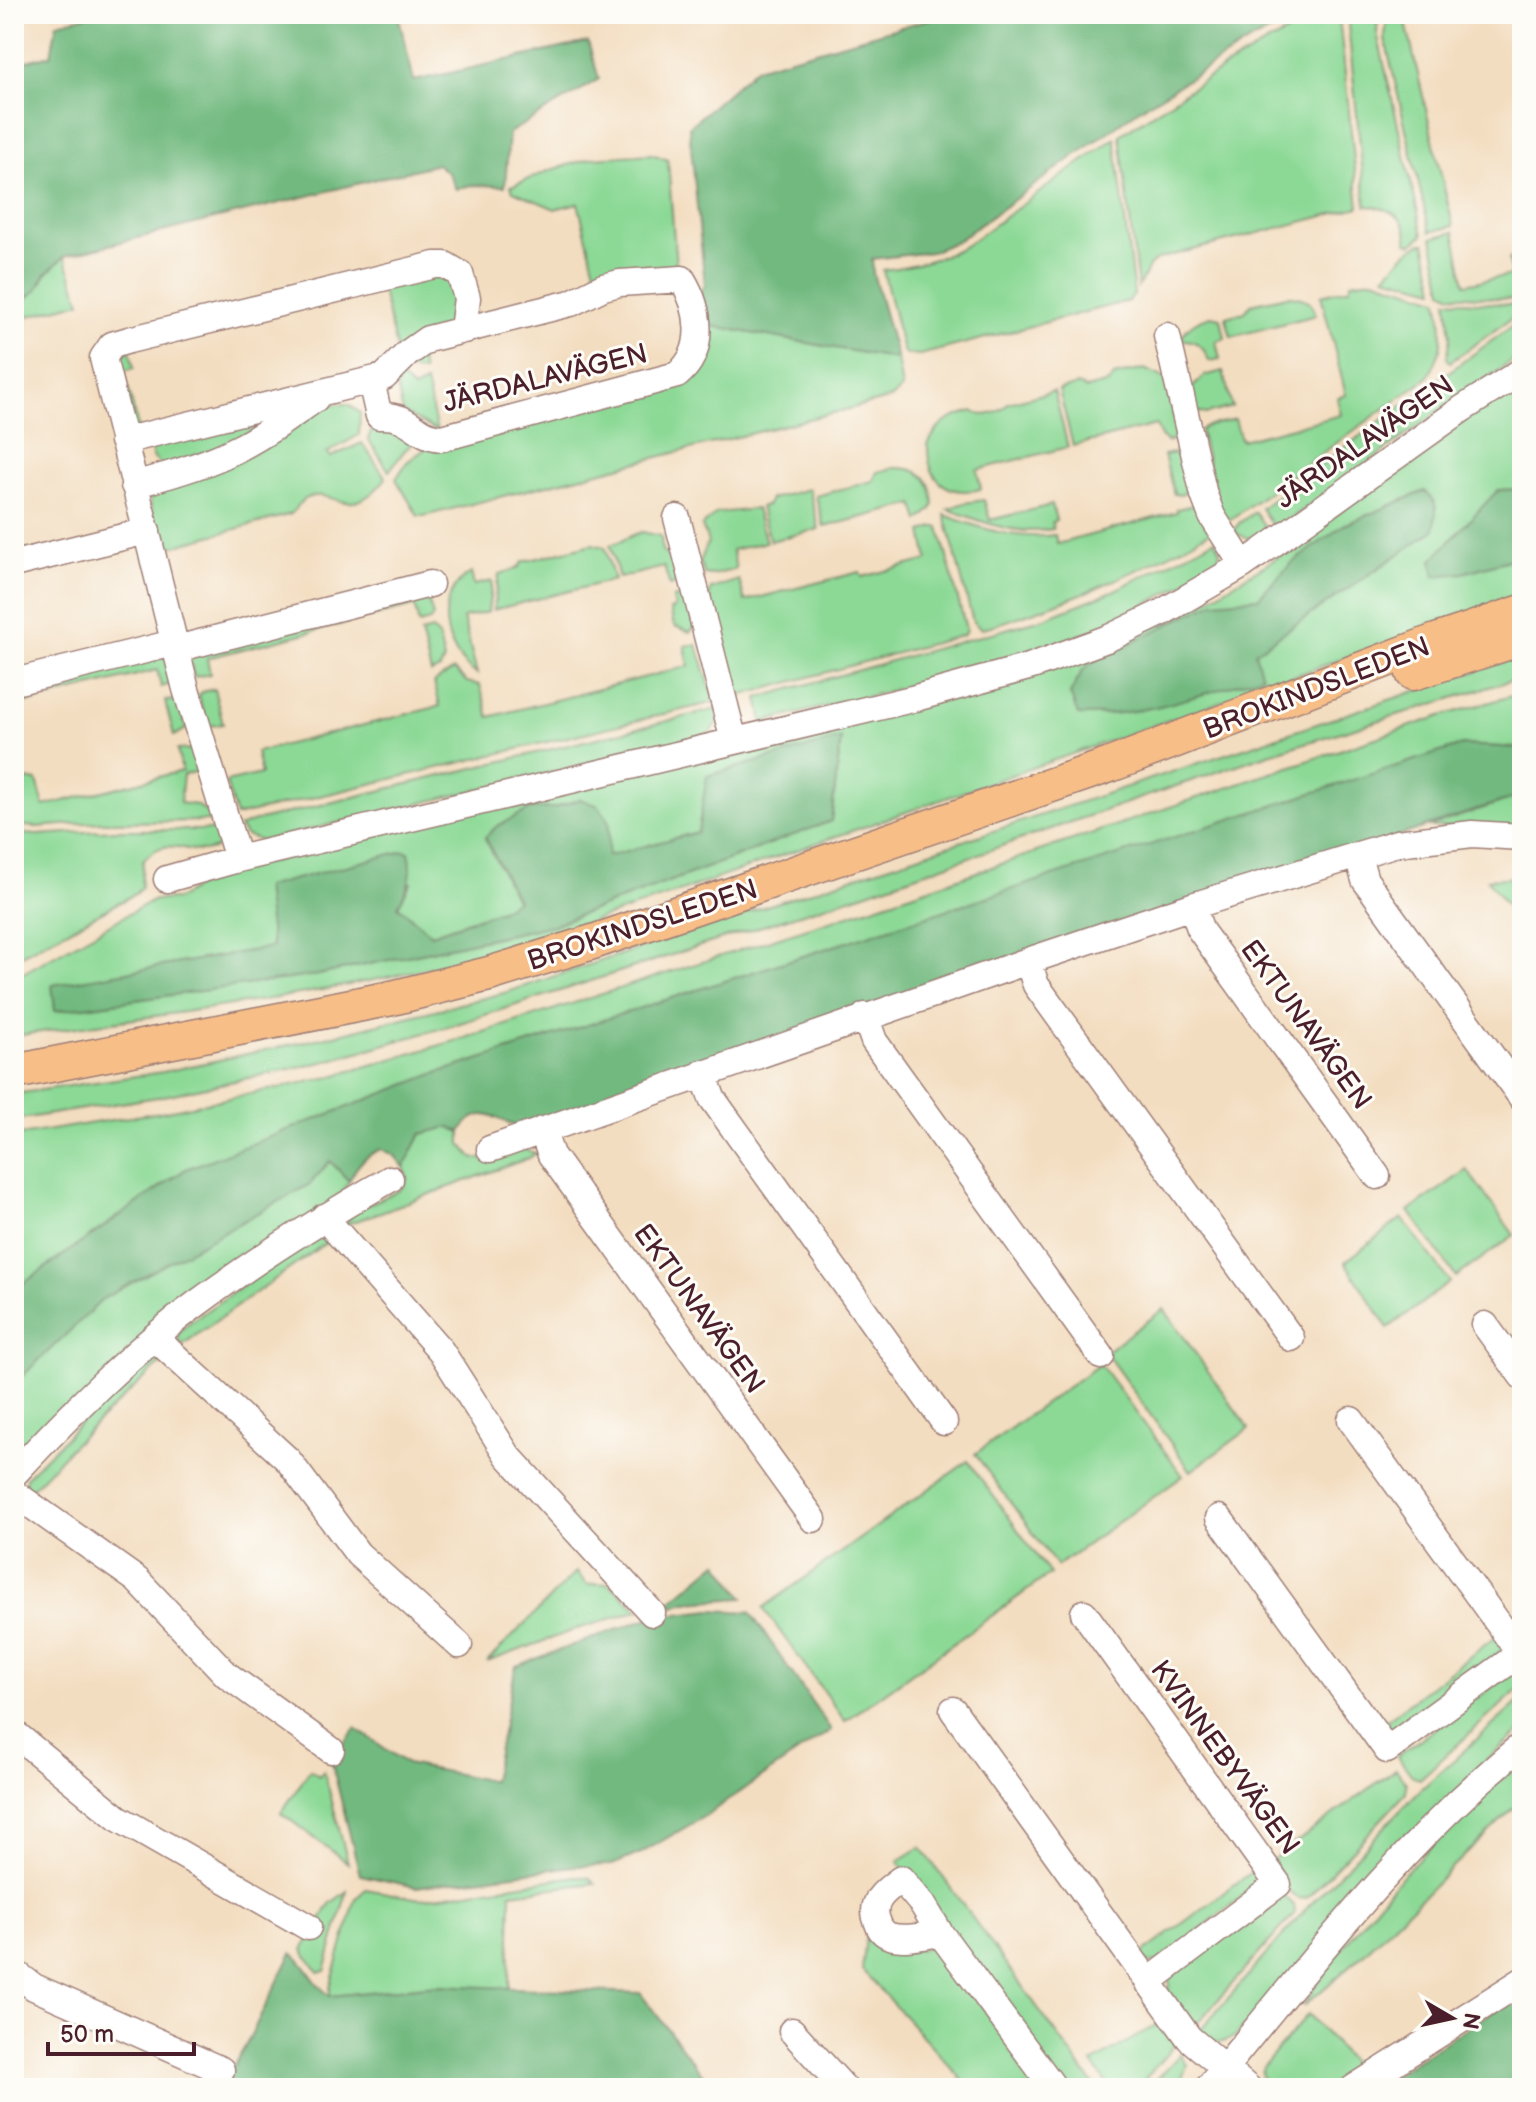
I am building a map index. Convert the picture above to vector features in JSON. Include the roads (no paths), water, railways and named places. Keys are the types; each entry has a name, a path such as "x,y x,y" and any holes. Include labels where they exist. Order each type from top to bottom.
{"main road":[{"name":"BROKINDSLEDEN","path":"1110,765 1436,641 1522,612"},
{"name":"BROKINDSLEDEN","path":"14,1072 321,1013 489,974 626,931 1110,765 1522,638"},
{"name":"BROKINDSLEDEN","path":"14,1053 163,1042"}],"street":[{"path":"238,859 175,646 103,358 112,345 129,340 435,265 445,265 460,274 467,298 463,330"},
{"name":"JÄRDALAVÄGEN","path":"123,441 384,377 420,343 571,303 603,287 620,283 682,279 690,293 698,326 689,363 677,375 442,438 426,434 397,416 379,416 371,381"},
{"path":"1167,336 1204,495 1212,516 1243,565"},
{"name":"JÄRDALAVÄGEN","path":"167,879 238,859 807,725 1032,666 1109,638 1161,613 1243,565 1462,409 1522,371"},
{"name":"JÄRDALAVÄGEN","path":"134,485 234,451 327,391"},
{"path":"677,518 734,741"},
{"path":"14,564 147,531"},
{"path":"14,682 430,584"},
{"path":"490,1149 1028,961 1192,906 1397,843 1446,835 1522,837"},
{"path":"1358,856 1365,880 1522,1098"},
{"name":"EKTUNAVÄGEN","path":"1192,906 1201,931 1377,1176"},
{"path":"1028,961 1036,985 1291,1338"},
{"path":"865,1016 874,1041 1101,1356"},
{"path":"703,1073 712,1098 944,1422"},
{"name":"EKTUNAVÄGEN","path":"542,1130 551,1155 813,1519"},
{"path":"14,1474 72,1414 155,1338 205,1298 324,1217 390,1179"},
{"path":"324,1217 441,1351 508,1456 652,1613"},
{"path":"1485,1325 1522,1376"},
{"path":"155,1338 288,1460 358,1554 459,1645"},
{"path":"1219,1518 1387,1750 1521,1654 1351,1420"},
{"path":"14,1493 137,1580 227,1675 331,1750"},
{"name":"KVINNEBYVÄGEN","path":"1084,1613 1278,1884 1148,1982"},
{"path":"953,1710 1216,2078 1248,2088"},
{"path":"14,1733 118,1818 308,1927"},
{"path":"1216,2078 1375,1887 1470,1790 1522,1745"},
{"path":"940,1933 1054,2088"},
{"path":"14,1972 34,1987 221,2070"},
{"path":"1354,2088 1522,1981"},
{"path":"792,2031 844,2088"}]}
